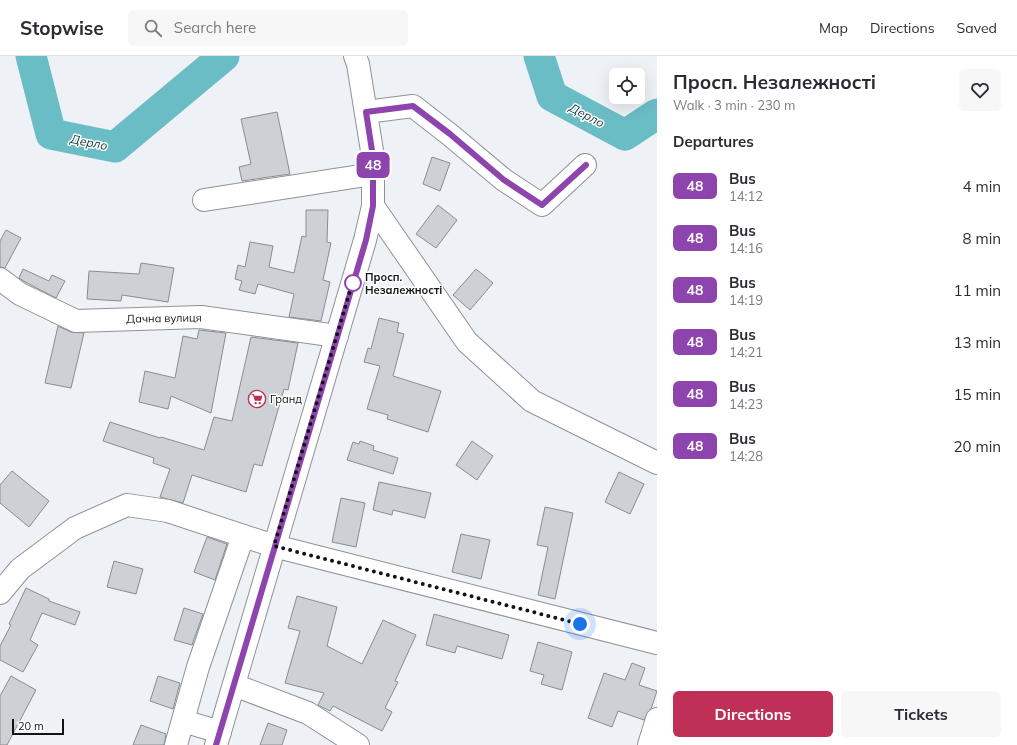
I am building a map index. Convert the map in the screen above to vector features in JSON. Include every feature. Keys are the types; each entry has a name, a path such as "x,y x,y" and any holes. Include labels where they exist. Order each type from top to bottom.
{"street":[{"path":"183,721 218,738 366,240 373,206 373,157 357,60"},
{"path":"366,112 413,106 450,134 504,180 542,205 586,165"},
{"path":"204,200 373,174"},
{"path":"373,206 467,342 532,401 657,463"},
{"name":"Дачна вулиця","path":"0,279 20,294 76,321 201,316 337,336"},
{"path":"0,593 20,569 75,528 127,505 168,511 274,546 657,643"},
{"path":"176,745 198,667 243,536"},
{"path":"234,685 308,713 358,745"},
{"path":"649,745 657,719"}],"building":[{"path":"277,112 290,174 242,181 239,167 251,164 241,119"},
{"path":"432,157 450,163 440,191 423,184"},
{"path":"438,205 457,220 436,248 416,234"},
{"path":"306,210 328,210 327,242 331,243 323,280 330,282 321,321 289,317 294,294 258,284 255,294 239,290 242,281 235,279 238,265 245,267 250,242 273,246 269,267 294,273 302,236 306,237"},
{"path":"6,230 21,238 5,268 0,267 0,241"},
{"path":"141,263 174,268 168,302 122,295 121,301 87,299 89,271 139,274"},
{"path":"23,269 49,281 52,275 65,281 56,298 19,278"},
{"path":"476,269 493,283 470,310 453,295"},
{"path":"379,318 399,323 397,332 404,334 393,376 441,391 428,432 387,419 388,415 367,409 380,366 364,362 368,348 371,349"},
{"path":"58,326 71,332 84,333 71,388 45,383"},
{"path":"199,330 226,333 211,413 171,396 168,409 139,402 145,371 175,378 183,336 197,339"},
{"path":"251,337 298,343 288,390 284,389 262,466 254,464 246,492 192,475 183,503 160,497 170,469 153,463 154,458 103,441 110,422 204,450 214,417 232,421"},
{"path":"360,441 374,446 373,450 398,458 393,474 347,460 353,442 359,444"},
{"path":"472,441 493,456 477,480 456,465"},
{"path":"12,471 49,501 29,527 0,503 0,485"},
{"path":"619,472 644,484 630,514 605,502"},
{"path":"379,482 431,493 425,518 393,510 392,515 373,510"},
{"path":"341,498 365,503 356,547 332,542"},
{"path":"545,507 573,513 555,599 538,595 548,547 537,545"},
{"path":"461,534 490,540 481,579 452,572"},
{"path":"207,537 227,544 215,580 194,572"},
{"path":"114,561 143,569 136,594 107,587"},
{"path":"26,588 49,599 49,601 80,612 75,625 42,613 30,640 38,645 23,672 0,660 0,646 11,625 9,624"},
{"path":"297,596 337,607 327,646 362,664 383,620 416,635 395,681 398,682 385,708 392,712 382,731 333,706 330,711 318,705 324,693 285,683 300,631 288,628"},
{"path":"184,608 203,614 192,645 174,640"},
{"path":"434,614 509,635 502,659 457,646 455,653 426,645"},
{"path":"538,642 572,652 562,690 541,684 544,675 530,671"},
{"path":"632,663 645,668 639,685 657,691 651,709 644,720 618,711 612,727 588,718 604,673 625,680"},
{"path":"11,676 36,690 7,745 0,745 0,696"},
{"path":"158,676 180,683 173,709 150,701"},
{"path":"268,723 287,730 282,745 260,745"},
{"path":"141,725 166,734 164,745 133,745"}],"waterway":[{"name":"Дерло","path":"31,56 51,134 115,147 224,56"},
{"name":"Дерло","path":"539,56 552,96 625,135 657,114"}],"bus line":[{"name":"48","path":"216,745 366,240 373,206 373,157 366,112 413,106 450,134 504,180 542,205 586,165"}],"place":[{"name":"Просп. Незалежності","path":"353,283"},
{"name":"Гранд","path":"257,399"}],"route":[{"path":"353,283 353,281 274,546 580,624"}]}
